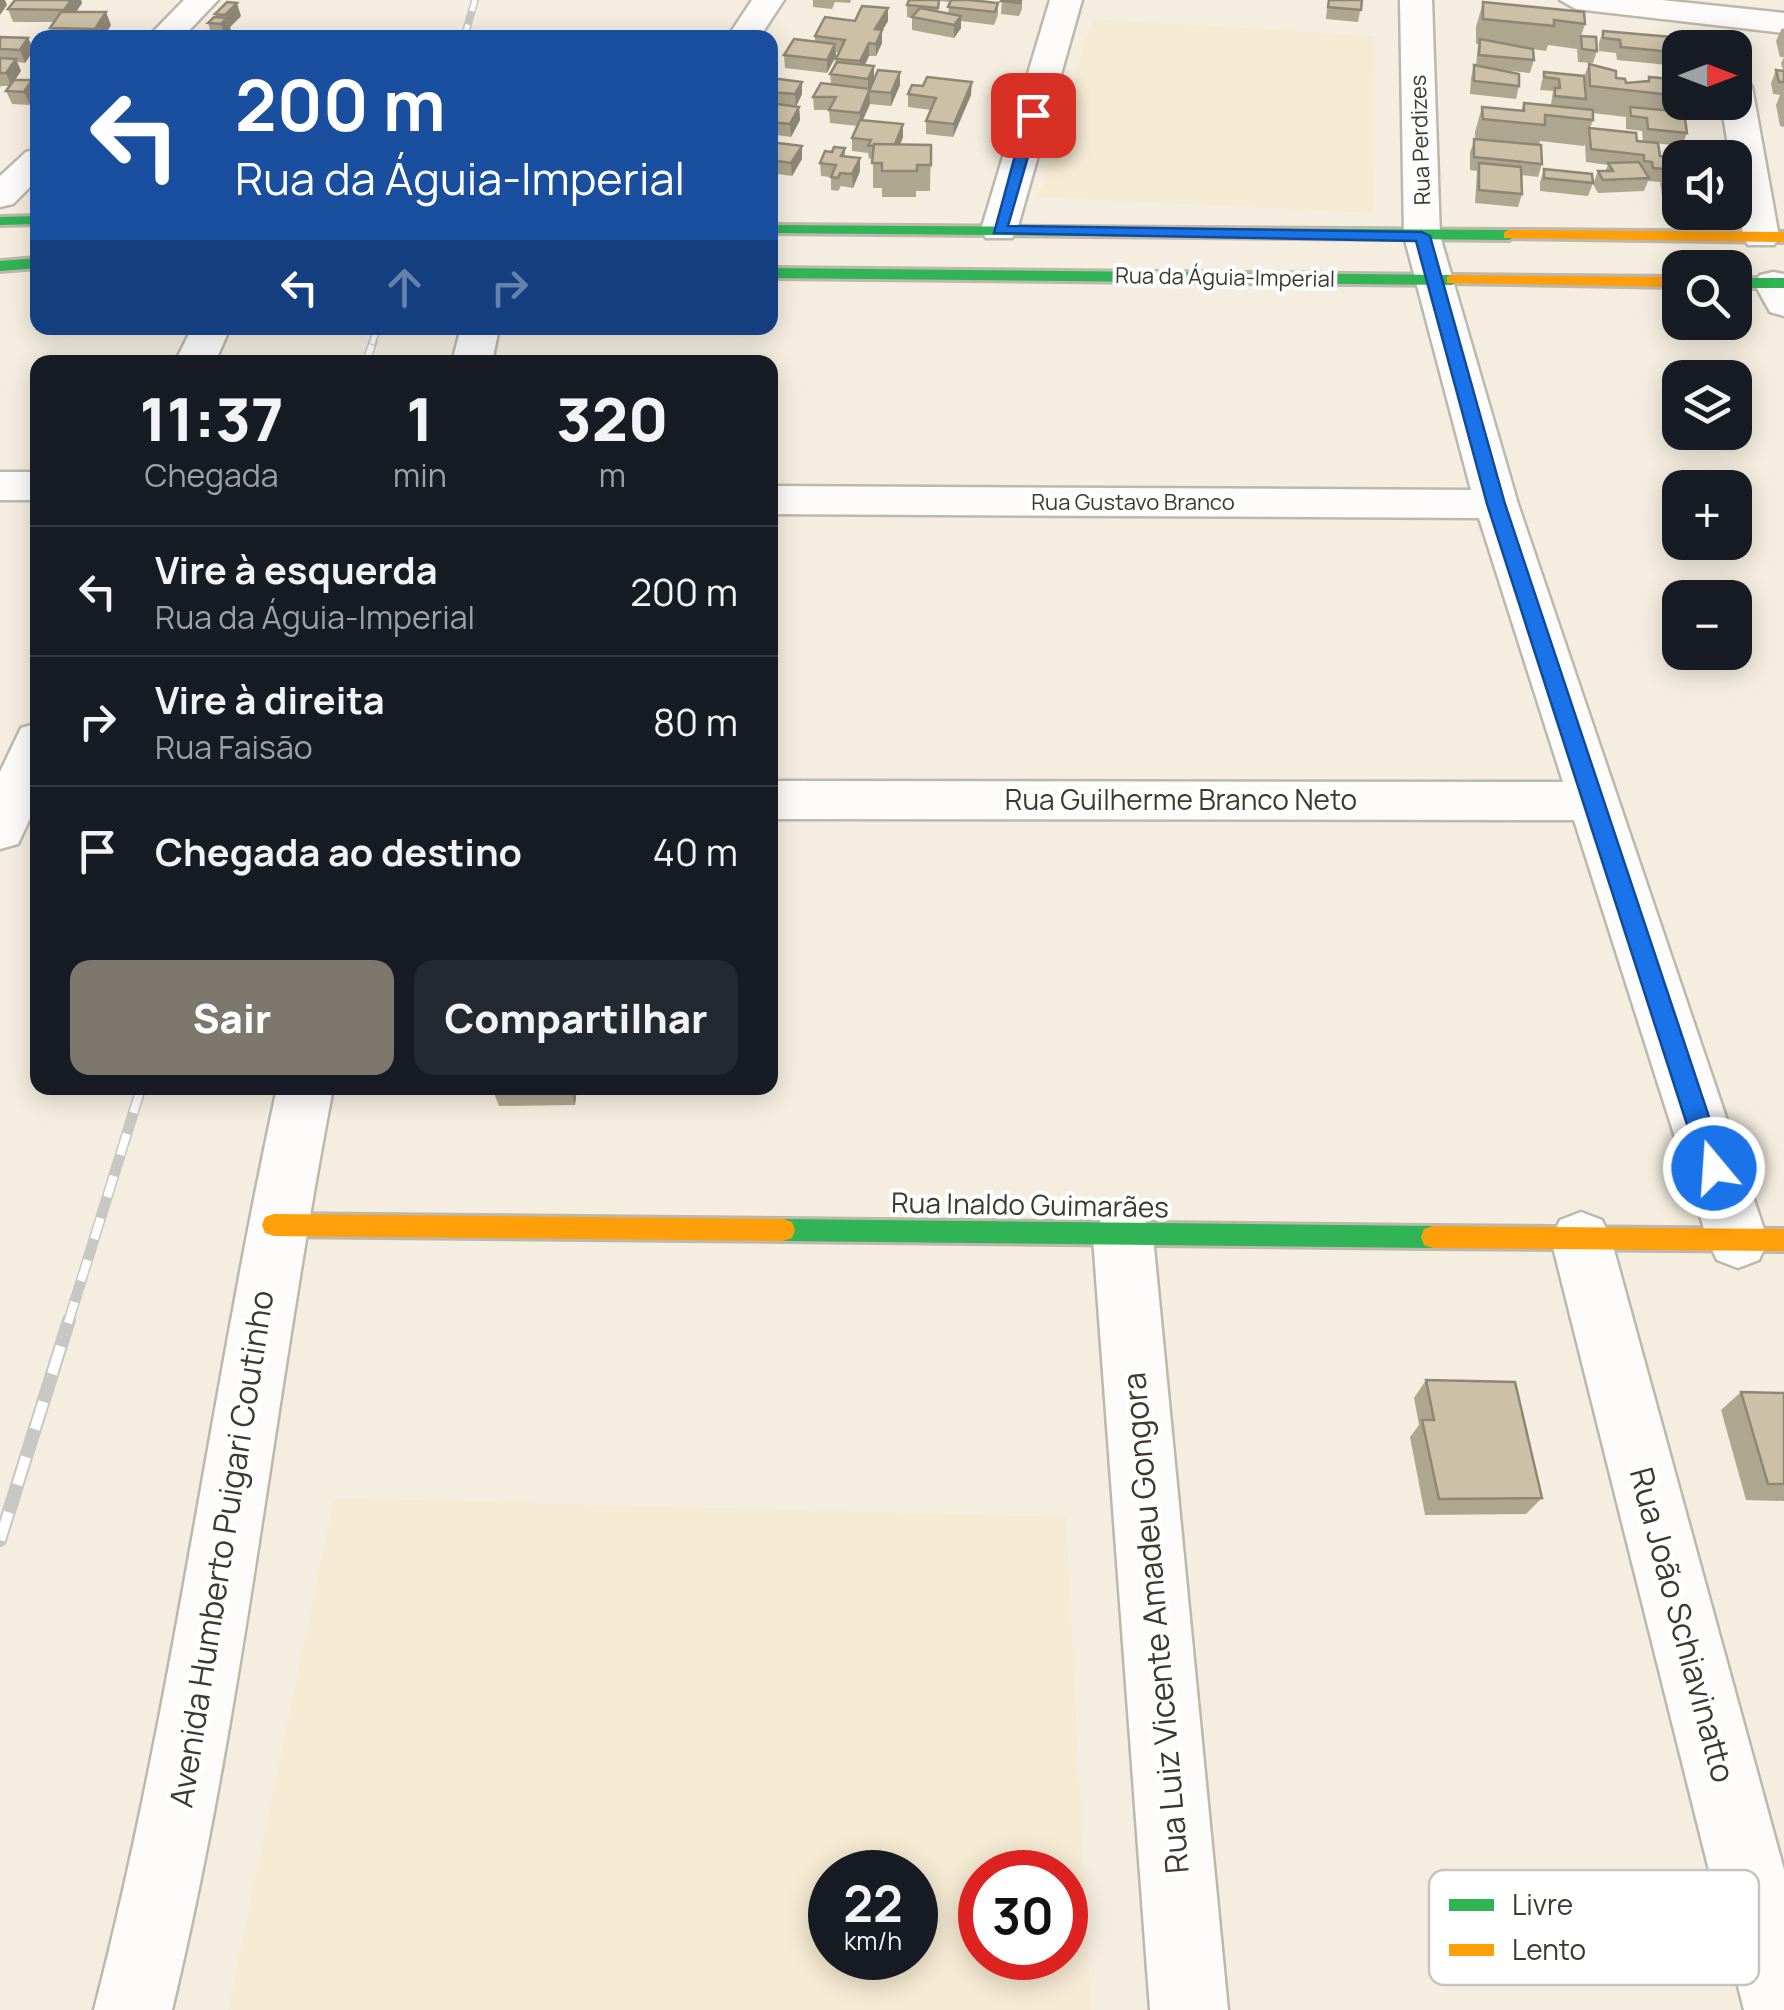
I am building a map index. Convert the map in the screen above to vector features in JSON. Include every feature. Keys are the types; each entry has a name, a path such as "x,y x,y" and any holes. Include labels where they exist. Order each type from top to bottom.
{"street":[{"path":"171,30 202,0"},
{"path":"749,30 768,0"},
{"path":"1000,230 1066,0"},
{"name":"Rua Perdizes","path":"1416,0 1428,258 1496,504 1593,801 1761,1240"},
{"path":"1576,0 1723,22 1784,23"},
{"path":"1743,120 1773,237"},
{"path":"0,196 30,168"},
{"path":"0,222 30,220"},
{"name":"Rua da Águia-Imperial","path":"778,230 1000,230 1428,258 1662,280"},
{"name":"Rua da Águia-Imperial","path":"778,273 1428,258 1773,237"},
{"path":"0,266 30,264"},
{"path":"0,486 30,486"},
{"name":"Rua Gustavo Branco","path":"778,500 1496,504"},
{"path":"0,830 19,769"},
{"name":"Rua Guilherme Branco Neto","path":"778,800 1593,801"},
{"name":"Avenida Humberto Puigari Coutinho","path":"133,2010 167,1888 274,1224 303,1095"},
{"name":"Rua Inaldo Guimarães","path":"274,1224 1123,1237 1761,1240"},
{"name":"Rua Luiz Vicente Amadeu Gongora","path":"1123,1237 1188,2010"},
{"name":"Rua João Schiavinatto","path":"1581,1239 1746,1870"},
{"name":"Rua João Schiavinatto","path":"1759,1918 1783,2010"}],"shaded area":[{"path":"1092,19 1375,36 1374,213 1038,197"},
{"path":"334,1498 1066,1517 1083,1850 958,1850 958,1980 1088,1980 1088,1951 1091,2010 228,2010"}],"building":[{"path":"15,0 71,0 64,10 8,9"},
{"path":"909,0 939,0 938,8 907,5"},
{"path":"951,0 998,3 995,12 948,7"},
{"path":"1329,0 1362,0 1361,10 1328,7"},
{"path":"227,2 237,3 225,15 215,14"},
{"path":"1483,2 1584,12 1585,24 1554,20 1554,26 1483,19"},
{"path":"862,6 888,8 875,29 882,30 876,44 869,43 860,61 836,59 845,40 815,36 825,17 855,21"},
{"path":"920,8 961,16 954,25 912,17"},
{"path":"61,12 106,12 95,29 50,28"},
{"path":"214,17 227,18 221,24 208,23"},
{"path":"1603,31 1662,36 1662,51 1621,47 1620,40 1603,38"},
{"path":"1581,36 1596,37 1597,51 1582,49"},
{"path":"0,37 28,38 20,50 0,49"},
{"path":"794,39 835,44 827,60 784,55"},
{"path":"1480,39 1533,49 1534,60 1479,55"},
{"path":"0,58 16,59 6,73 0,73"},
{"path":"837,62 874,66 868,79 830,74"},
{"path":"1589,64 1616,71 1616,78 1625,79 1626,83 1662,78 1662,94 1590,86"},
{"path":"1474,65 1519,74 1519,86 1474,81"},
{"path":"878,70 900,72 891,93 869,91 860,113 829,110 836,97 813,97 821,83 870,89"},
{"path":"1776,70 1784,71 1784,82 1779,82"},
{"path":"1544,72 1584,76 1586,99 1555,96 1555,88 1560,88 1559,79 1544,77"},
{"path":"927,77 972,82 954,124 926,121 936,98 908,94 912,85 923,86"},
{"path":"778,79 802,82 795,94 778,93"},
{"path":"14,80 30,80 24,92 6,91"},
{"path":"1524,103 1593,110 1593,120 1545,115 1545,125 1483,119 1482,107 1524,111"},
{"path":"778,104 799,107 790,124 778,123"},
{"path":"1630,107 1662,110 1662,120 1685,120 1687,133 1648,129 1647,118 1631,116"},
{"path":"860,120 903,124 895,144 868,146 871,140 852,138"},
{"path":"1589,128 1636,133 1637,141 1658,143 1662,169 1653,168 1652,162 1644,161 1644,155 1591,149"},
{"path":"1474,139 1541,145 1542,164 1474,157"},
{"path":"778,143 802,146 791,163 778,161"},
{"path":"874,144 931,145 931,165 917,165 917,171 882,171 882,163 872,163"},
{"path":"834,147 845,148 841,156 860,158 852,174 831,177 836,165 820,163 825,151 832,152"},
{"path":"1639,162 1649,178 1603,180 1598,171 1613,171 1608,163"},
{"path":"1479,163 1521,167 1522,194 1479,190"},
{"path":"1544,169 1592,174 1593,183 1544,178"},
{"path":"1426,1380 1515,1382 1542,1498 1439,1499 1422,1420 1434,1420"},
{"path":"1741,1392 1784,1393 1784,1484 1768,1484"}],"railway":[{"path":"466,30 475,0"},
{"path":"372,344 375,335"},
{"path":"368,355 373,342"},
{"path":"68,1323 139,1095"},
{"path":"0,1540 69,1320"}],"traffic: fast":[{"path":"0,221 30,220"},
{"path":"778,229 1509,235"},
{"path":"0,266 30,264"},
{"path":"778,273 1452,280"},
{"path":"1752,283 1784,283"},
{"path":"783,1230 1433,1237"}],"traffic: slow":[{"path":"1509,235 1784,237"},
{"path":"1452,280 1662,282"},
{"path":"274,1225 783,1230"},
{"path":"1433,1237 1784,1240"}],"route":[{"path":"1033,115 1000,230 1422,236 1496,504 1714,1168"}]}
